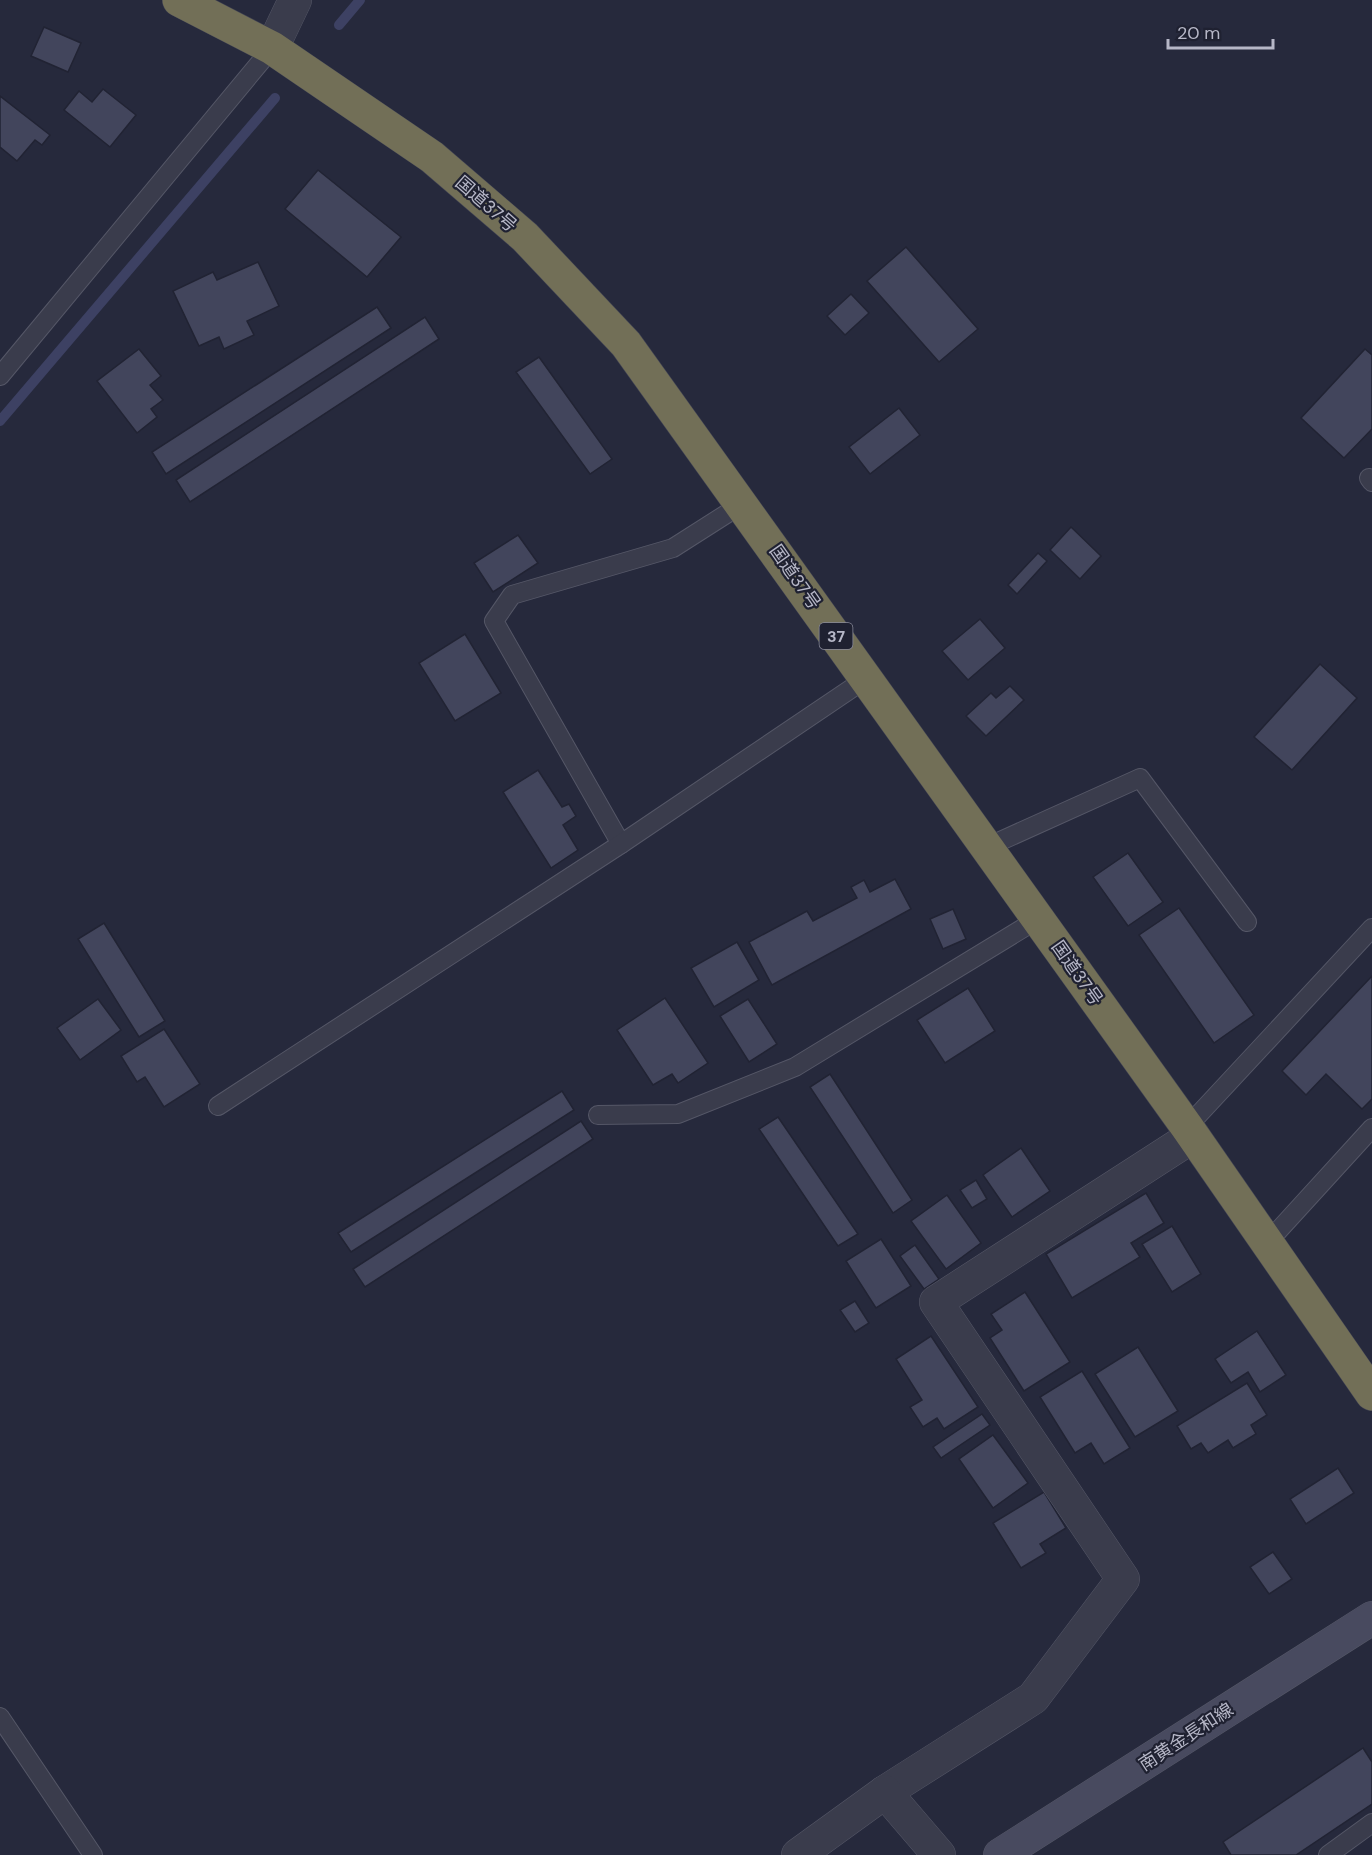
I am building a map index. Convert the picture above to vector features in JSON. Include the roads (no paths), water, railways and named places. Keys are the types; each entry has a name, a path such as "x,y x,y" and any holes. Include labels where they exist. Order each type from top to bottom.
{"highway":[{"name":"国道37号","path":"179,0 272,48 432,157 525,237 627,344 1190,1132 1372,1394"}],"main road":[{"name":"南黄金長和線","path":"1000,1855 1372,1618"}],"street":[{"path":"272,48 296,0"},
{"path":"798,1855 885,1792 1033,1698 1123,1579 936,1302 1190,1132"},
{"path":"885,1792 939,1855"}],"lane":[{"path":"0,376 272,48"},
{"path":"621,844 494,621 512,595 673,548 742,504"},
{"path":"218,1106 621,844 867,678"},
{"path":"987,847 1140,778 1247,922"},
{"path":"598,1115 678,1114 795,1067 1038,919"},
{"path":"1190,1132 1372,928"},
{"path":"1267,1243 1372,1128"},
{"path":"0,1717 93,1855"},
{"path":"1328,1855 1372,1822"}],"waterway":[{"path":"339,25 360,0"},
{"path":"0,421 275,98"}]}
